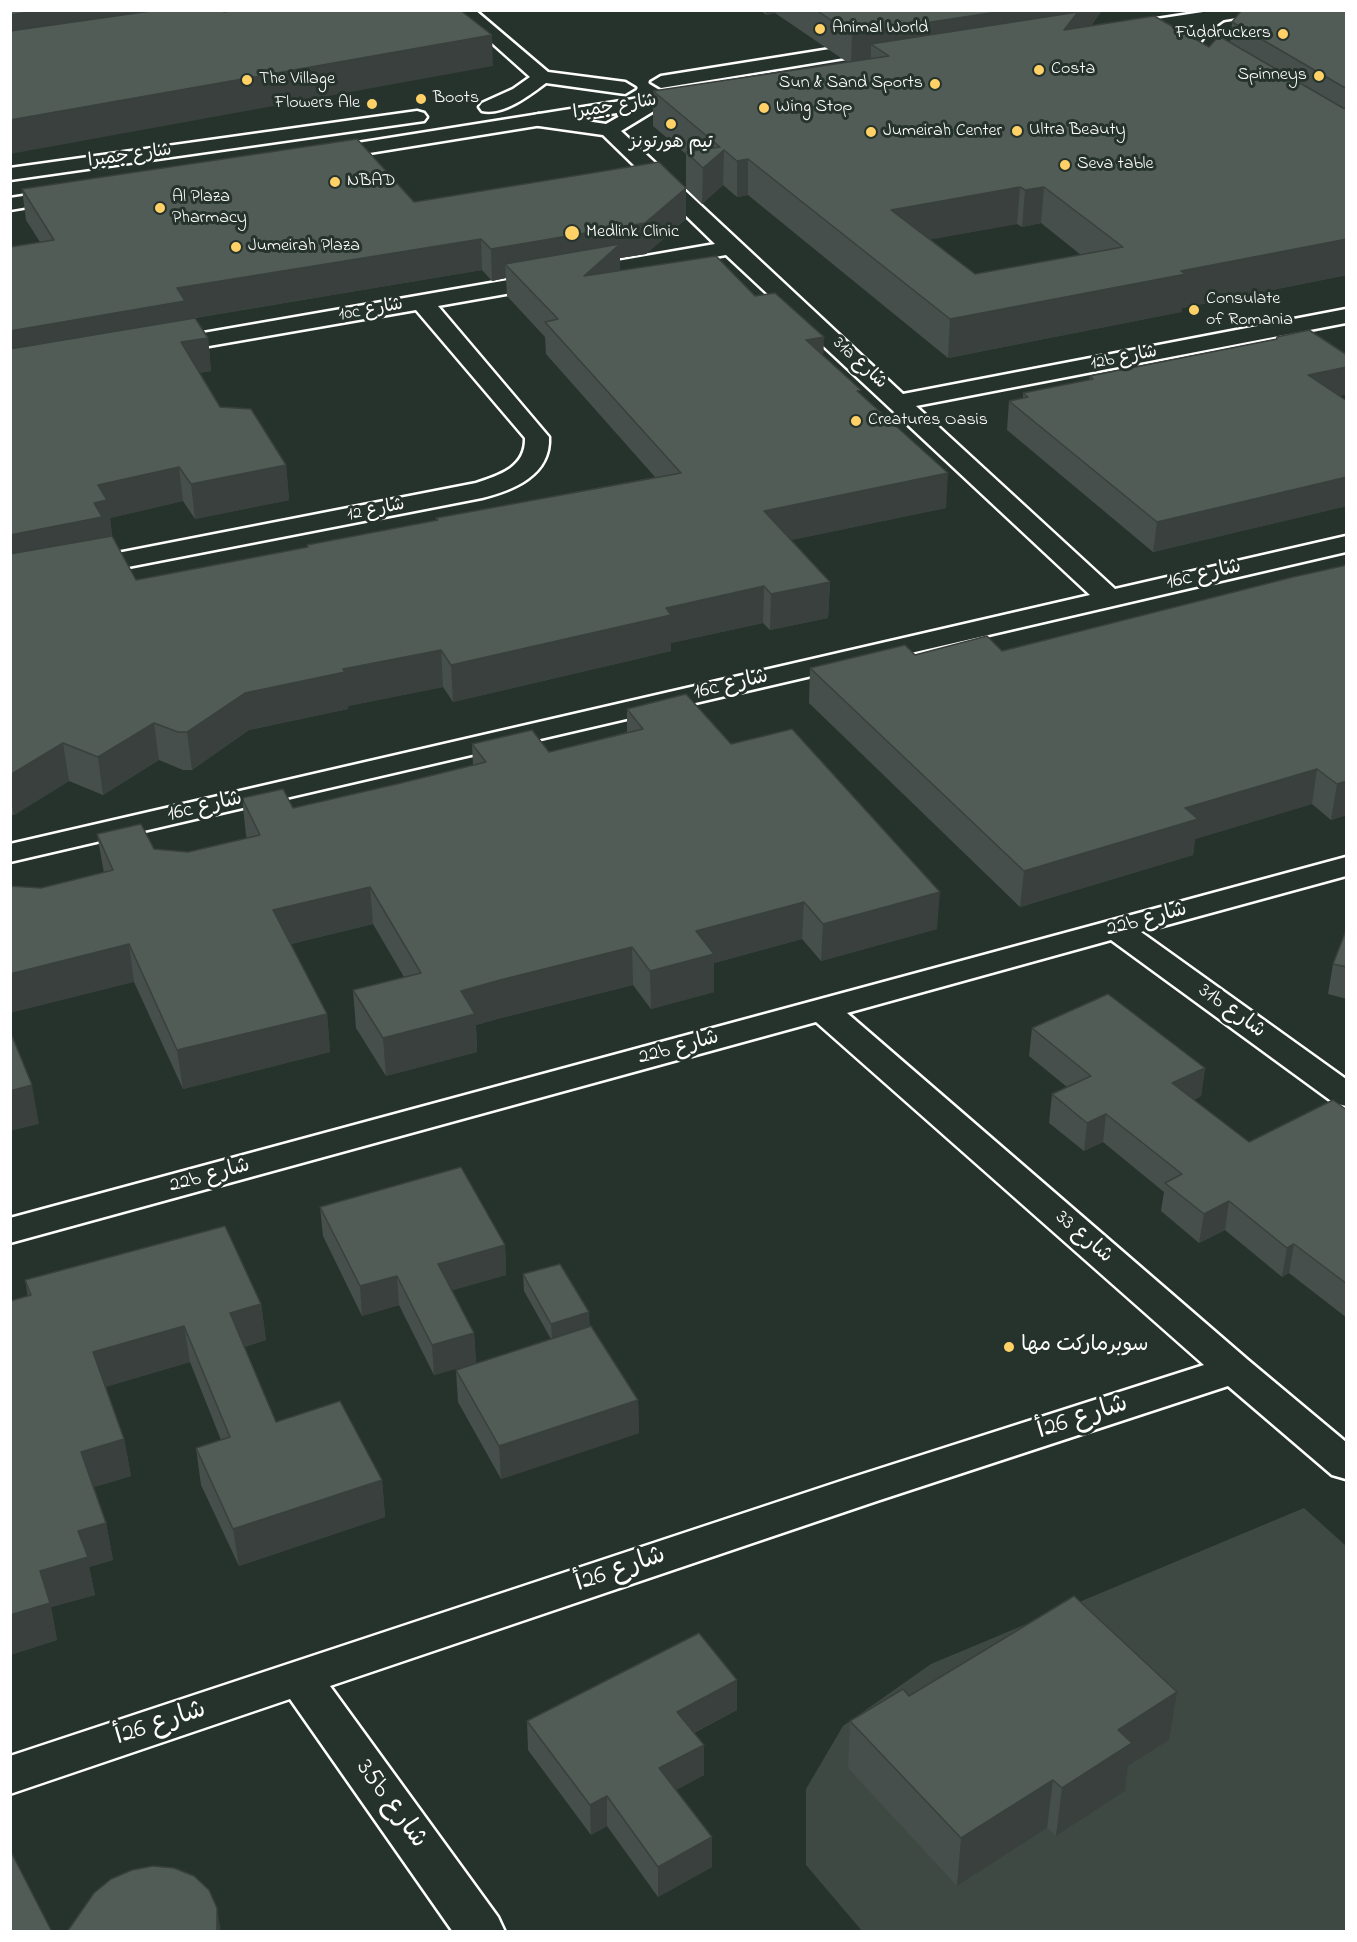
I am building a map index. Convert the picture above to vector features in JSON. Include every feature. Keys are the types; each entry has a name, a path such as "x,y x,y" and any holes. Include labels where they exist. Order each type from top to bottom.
{"street":[{"path":"464,10 542,77 625,88"},
{"path":"1210,54 1190,43 1105,33 1255,10"},
{"path":"1190,43 1200,28 1220,16"},
{"name":"شارع جميرا","path":"466,110 625,88 897,44"},
{"path":"489,107 520,93 542,77"},
{"name":"شارع جميرا","path":"303,158 750,87"},
{"path":"539,120 609,130 655,102"},
{"name":"شارع جميرا","path":"10,174 432,115"},
{"name":"31a شارع","path":"609,130 731,248 901,402 1109,598"},
{"name":"شارع جميرا","path":"10,204 81,193"},
{"name":"10c شارع","path":"140,351 731,248"},
{"name":"شارع 12","path":"10,582 482,490 505,482 523,472 535,461 539,449 537,437 422,302"},
{"name":"12b شارع","path":"901,402 1347,316"},
{"name":"16c شارع","path":"10,853 1347,544"},
{"name":"22b شارع","path":"10,1231 1347,866"},
{"name":"31b شارع","path":"1116,929 1347,1095"},
{"name":"شارع 33","path":"823,1010 1234,1370 1347,1464"},
{"name":"شارع 26أ","path":"10,1775 862,1490 1234,1370"},
{"name":"35b شارع","path":"300,1679 481,1932"}],"shaded area":[{"path":"1304,1508 1346,1546 1346,1931 862,1931 806,1865 806,1789 843,1726 931,1664"}],"building":[{"path":"10,10 42,10 10,15"},
{"path":"158,10 222,10 224,12 235,10 460,10 492,35 10,120 10,31"},
{"path":"816,10 1010,10 852,34"},
{"name":"Spinneys","path":"1242,10 1347,10 1347,89 1232,22"},
{"path":"1078,12 1064,30 1154,16 1209,47 1219,36 1347,109 1347,239 1181,271 1186,274 950,319 748,159 737,161 724,150 703,168 686,152 720,147 653,91 889,56 871,44","holes":["1020,187 1025,190 1044,187 1123,247 975,274 891,210"]},
{"path":"357,139 414,202 659,162 686,188 645,223 491,249 481,239 177,288 185,301 10,331 10,247 54,240 22,189"},
{"path":"620,244 584,276 716,256 755,296 775,293 824,337 806,340 861,390 857,391 948,473 764,511 830,582 771,594 764,586 666,608 671,615 451,665 441,650 343,669 345,672 245,693 187,732 178,732 154,723 98,757 63,743 10,775 10,554 112,536 136,580 438,520 436,518 681,473 545,322 558,319 505,264"},
{"path":"195,318 208,338 181,342 220,407 251,409 286,465 191,484 179,467 98,485 107,500 94,503 102,517 10,535 10,349"},
{"path":"1309,330 1347,355 1347,367 1308,375 1347,401 1347,477 1157,522 1009,401 1028,397 1023,393 1093,379 1090,376 1277,339 1277,337"},
{"path":"1347,565 1347,781 1337,784 1317,769 1185,808 1198,819 1024,871 810,668 905,645 915,655 987,636 1002,651"},
{"path":"686,694 731,744 792,729 940,892 823,924 804,902 696,931 714,954 650,971 632,947 500,980 461,991 475,1014 383,1038 353,990 421,973 370,887 273,910 327,1014 177,1050 129,944 10,974 10,886 41,888 113,870 97,834 141,824 154,849 188,852 260,835 242,798 283,789 293,808 401,783 486,762 472,744 532,730 549,752 643,729 627,709"},
{"path":"1347,928 1347,967 1333,964"},
{"path":"1108,994 1205,1068 1172,1083 1249,1142 1333,1100 1347,1110 1347,1284 1294,1244 1287,1248 1229,1201 1204,1214 1165,1183 1182,1174 1106,1114 1087,1123 1052,1094 1091,1076 1032,1028"},
{"path":"10,1031 32,1085 10,1091"},
{"path":"461,1167 505,1245 438,1264 474,1333 432,1345 397,1276 360,1286 320,1207"},
{"path":"225,1226 261,1304 230,1313 276,1422 340,1401 382,1480 233,1529 196,1448 230,1437 184,1326 93,1352 124,1439 81,1452 106,1523 78,1531 88,1557 40,1571 50,1603 10,1615 10,1301 31,1295 25,1280"},
{"path":"560,1264 589,1312 551,1324 523,1274"},
{"path":"591,1326 638,1400 499,1446 456,1370"},
{"path":"1074,1596 1177,1692 1118,1730 1132,1743 1062,1788 1053,1780 961,1838 850,1721 903,1689 909,1696"},
{"path":"699,1633 737,1680 677,1712 704,1745 659,1768 712,1837 658,1867 607,1796 590,1805 527,1721"},
{"path":"10,1850 52,1932 10,1932"},
{"path":"153,1866 174,1868 194,1876 209,1890 217,1908 216,1932 67,1932 94,1893 111,1879 132,1870"}],"place":[{"name":"Animal World","path":"820,29"},
{"name":"Fuddruckers","path":"1283,34"},
{"name":"Costa","path":"1039,70"},
{"name":"Spinneys","path":"1319,76"},
{"name":"The Village","path":"247,80"},
{"name":"Sun & Sand Sports","path":"935,84"},
{"name":"Boots","path":"421,99"},
{"name":"Flowers Ale","path":"372,104"},
{"name":"Wing Stop","path":"764,108"},
{"name":"تيم هورتونز","path":"671,124"},
{"name":"Ultra Beauty","path":"1017,131"},
{"name":"Jumeirah Center","path":"871,132"},
{"name":"Seva table","path":"1065,165"},
{"name":"NBAD","path":"335,182"},
{"name":"Al Plaza Pharmacy","path":"160,208"},
{"name":"Medlink Clinic","path":"572,233"},
{"name":"Jumeirah Plaza","path":"236,247"},
{"name":"Consulate of Romania","path":"1194,310"},
{"name":"Creatures Oasis","path":"856,421"},
{"name":"سوبرماركت مها","path":"1009,1347"}]}
